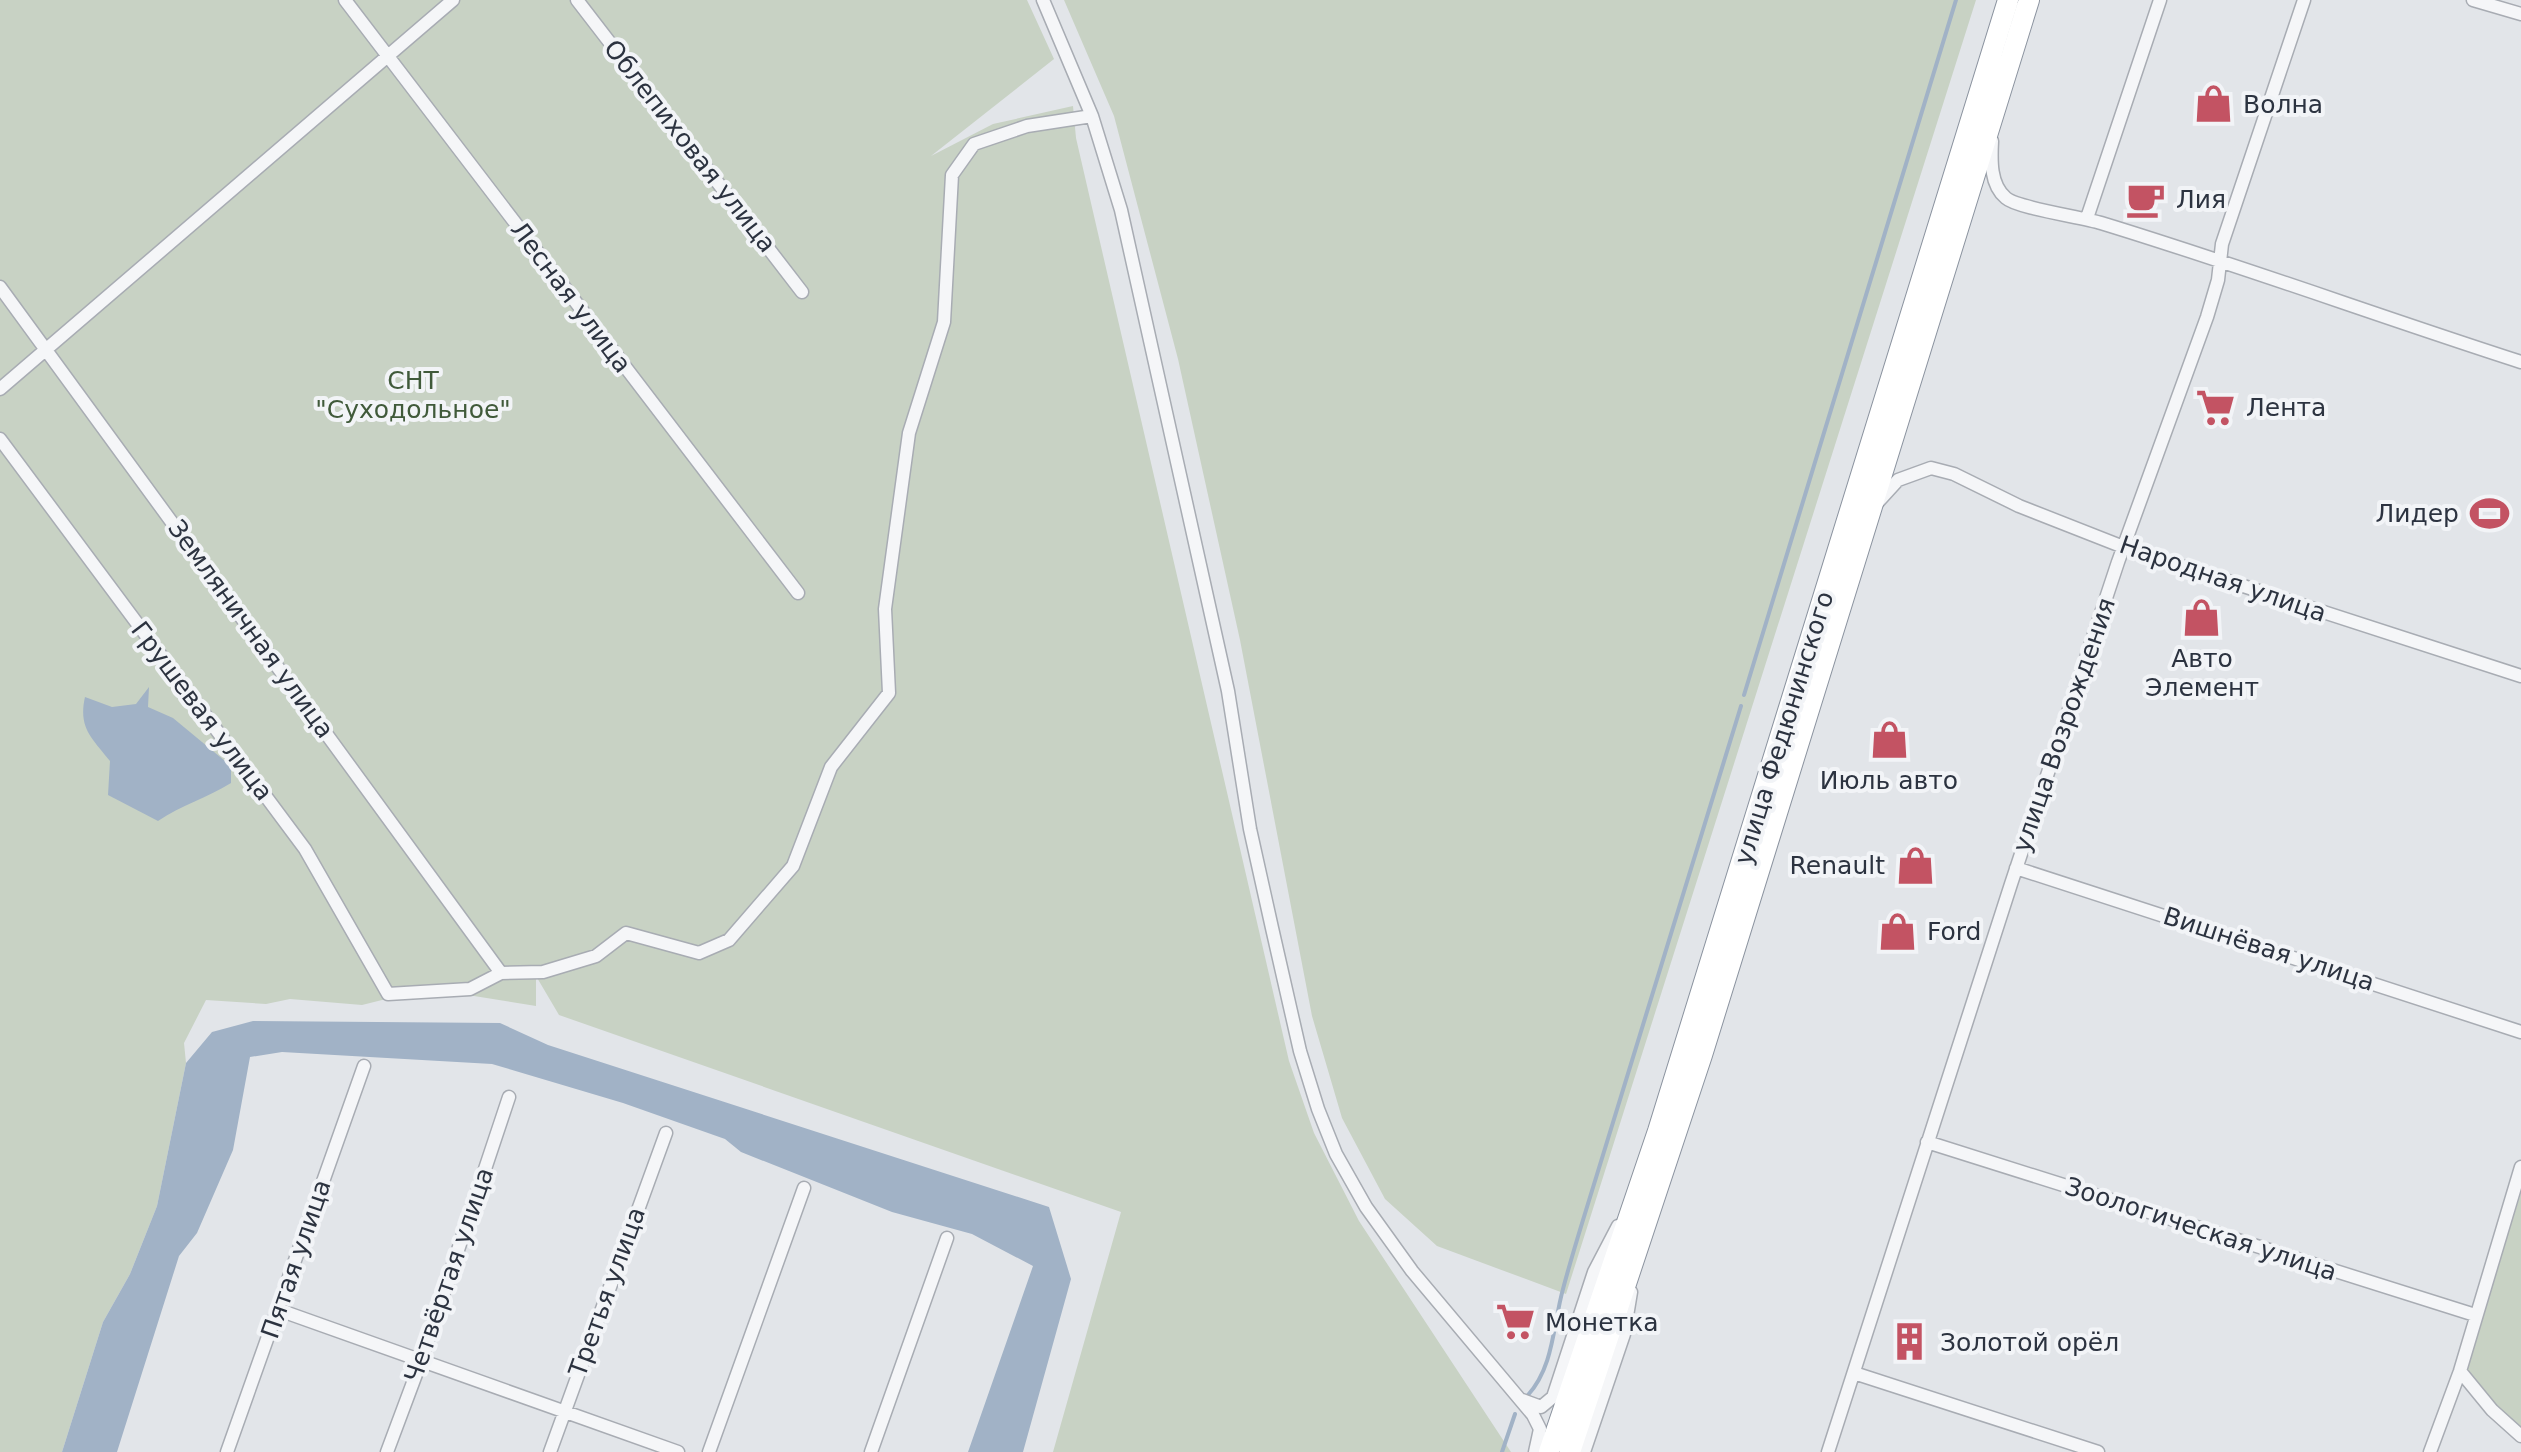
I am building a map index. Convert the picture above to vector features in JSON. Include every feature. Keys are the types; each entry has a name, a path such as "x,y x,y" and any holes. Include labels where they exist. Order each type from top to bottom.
{"highway":[{"name":"улица Федюнинского","path":"1548,1452 1640,1184 2008,0"},
{"name":"улица Федюнинского","path":"1570,1452 1874,507 2029,0"}],"street":[{"name":"Лесная улица","path":"345,0 798,593"},
{"path":"0,389 453,0"},
{"name":"Облепиховая улица","path":"577,0 802,292"},
{"path":"1044,0 1092,116 1121,210 1228,691 1250,830 1300,1051 1318,1109 1336,1154 1366,1207 1412,1272 1519,1398 1540,1429 1535,1452"},
{"path":"2087,218 2160,0"},
{"name":"улица Возрождения","path":"1828,1452 2016,868 2212,298 2219,259 2304,0"},
{"path":"2473,0 2521,14"},
{"path":"1994,114 1990,161 1995,181 2009,201 2087,218 2219,259 2521,362"},
{"path":"501,973 543,972 596,956 626,933 700,953 730,940 793,866 831,768 889,694 886,609 909,433 944,322 952,175 974,144 1026,126 1092,116"},
{"name":"Земляничная улица","path":"0,287 501,973"},
{"name":"Грушевая улица","path":"0,439 305,849 388,994 470,989 501,973"},
{"name":"Народная улица","path":"1874,507 1898,480 1931,468 1954,474 2019,506 2126,548 2521,676"},
{"name":"Вишнёвая улица","path":"2016,868 2521,1032"},
{"name":"Пятая улица","path":"227,1452 364,1066"},
{"name":"Четвёртая улица","path":"387,1452 509,1097"},
{"name":"Третья улица","path":"550,1452 666,1133"},
{"name":"Зоологическая улица","path":"1927,1142 2475,1315"},
{"path":"2430,1452 2460,1371 2521,1167"},
{"path":"1519,1398 1536,1407 1553,1397 1594,1272 1640,1184"},
{"path":"709,1452 804,1188"},
{"path":"871,1452 947,1238"},
{"path":"1584,1452 1624,1334 1638,1249"},
{"path":"279,1310 678,1452"},
{"path":"2460,1371 2492,1410 2521,1436"},
{"path":"1854,1373 2098,1452"}],"green space":[{"name":"СНТ \"Суходольное\"","path":"0,0 1027,0 1054,59 931,156 993,124 1073,106 1076,138 1289,1061 1314,1133 1359,1221 1511,1452 1053,1452 1121,1212 559,1015 536,976 536,1006 474,996 386,999 362,1005 290,999 266,1004 206,1000 184,1043 186,1063 157,1206 130,1274 103,1322 62,1452 0,1452"},
{"path":"1064,0 1976,0 1566,1294 1437,1246 1385,1199 1342,1118 1312,1016 1240,640 1178,359 1114,116"},
{"path":"2521,1193 2521,1430 2464,1370"}],"water":[{"path":"149,687 148,707 173,718 231,766 231,783 158,821 108,795 110,761 88,732 83,717 85,697 112,707 136,704"},
{"path":"253,1021 500,1023 548,1045 1049,1207 1071,1279 1023,1452 968,1452 1033,1266 972,1234 892,1212 741,1152 725,1139 623,1103 492,1064 282,1052 250,1057 233,1150 197,1233 179,1256 117,1452 62,1452 103,1322 130,1274 157,1206 186,1063 212,1032"}],"waterway":[{"path":"1744,695 1956,0"},
{"path":"1528,1395 1548,1358 1575,1246 1741,706"},
{"path":"1502,1452 1515,1414"}],"place":[{"name":"Волна","path":"2213,104"},
{"name":"Лия","path":"2146,199"},
{"name":"Лента","path":"2216,407"},
{"name":"Лидер","path":"2489,513"},
{"name":"Авто Элемент","path":"2202,617"},
{"name":"Июль авто","path":"1889,739"},
{"name":"Renault","path":"1915,865"},
{"name":"Ford","path":"1897,931"},
{"name":"Монетка","path":"1515,1322"},
{"name":"Золотой орёл","path":"1910,1342"}]}
